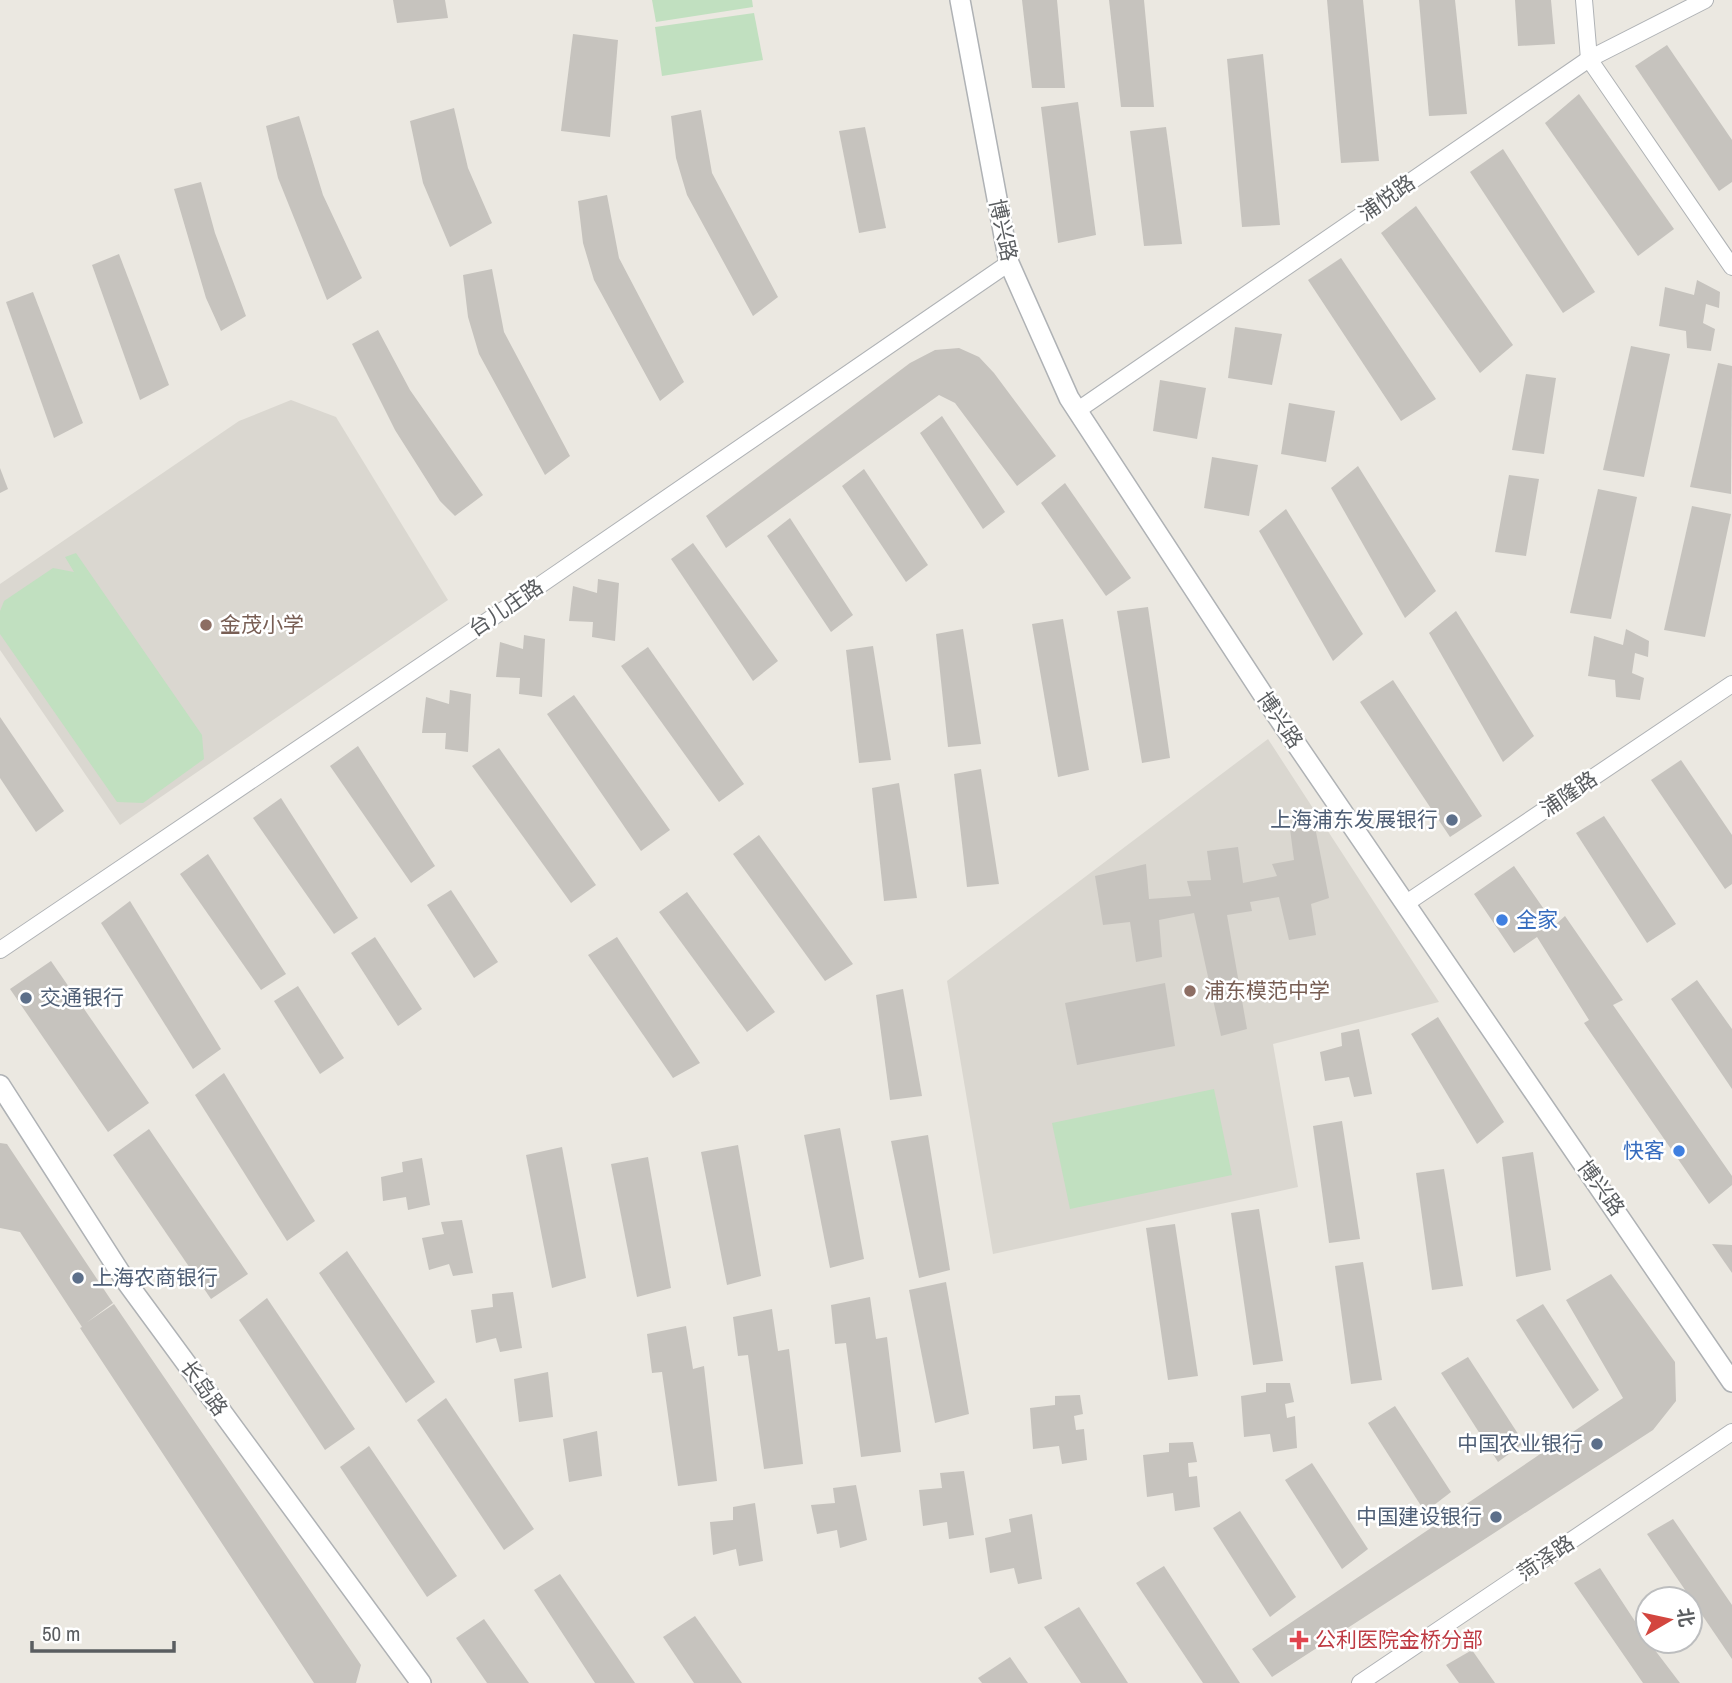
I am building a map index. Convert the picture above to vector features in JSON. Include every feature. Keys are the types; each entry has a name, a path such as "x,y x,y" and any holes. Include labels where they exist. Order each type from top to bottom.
{"street":[{"name":"博兴路","path":"960,0 1009,263 1069,398 1275,713 1732,1381"},
{"path":"1584,0 1589,59 1732,267"},
{"name":"浦悦路","path":"1079,410 1589,59 1704,0"},
{"name":"台儿庄路","path":"0,950 511,605 1009,263"},
{"name":"浦隆路","path":"1405,904 1732,684"},
{"name":"长岛路","path":"0,1085 125,1280 421,1683"},
{"name":"菏泽路","path":"1360,1683 1732,1432"}],"shaded area":[{"name":"金茂小学","path":"291,400 336,417 448,600 120,825 0,650 0,584 239,421"},
{"name":"浦东模范中学","path":"1268,739 1439,1002 1273,1044 1298,1187 993,1254 947,981"}],"green space":[{"path":"652,0 752,0 753,7 656,22"},
{"path":"754,13 763,60 662,76 655,27"},
{"path":"76,553 202,735 204,759 143,803 117,802 0,634 0,611 4,601 53,568 74,572 65,557"},
{"path":"1214,1089 1232,1175 1070,1209 1052,1123"}],"building":[{"path":"393,0 445,0 448,18 397,23"},
{"path":"1022,0 1057,0 1065,88 1032,88"},
{"path":"1109,0 1144,0 1154,107 1121,107"},
{"path":"1327,0 1363,0 1379,161 1341,163"},
{"path":"1419,0 1455,0 1467,114 1429,116"},
{"path":"1515,0 1551,0 1555,44 1518,46"},
{"path":"573,34 618,40 610,137 561,131"},
{"path":"1667,45 1732,140 1732,182 1719,191 1635,66"},
{"path":"1263,54 1280,225 1242,227 1227,59"},
{"path":"1579,94 1674,229 1638,256 1545,123"},
{"path":"1078,102 1096,235 1058,243 1041,107"},
{"path":"454,108 468,168 492,223 450,247 423,183 410,121"},
{"path":"701,110 712,173 778,297 753,316 687,195 676,158 671,116"},
{"path":"299,116 323,195 362,278 327,300 278,178 266,126"},
{"path":"865,127 886,228 859,233 839,131"},
{"path":"1166,127 1182,244 1144,246 1130,131"},
{"path":"1503,149 1595,292 1563,313 1470,172"},
{"path":"201,182 215,233 246,316 221,331 206,298 174,189"},
{"path":"607,195 619,258 684,382 660,401 594,280 583,243 578,201"},
{"path":"1416,206 1513,345 1480,373 1381,233"},
{"path":"119,254 169,385 140,400 92,265"},
{"path":"1341,258 1436,399 1401,421 1308,280"},
{"path":"492,269 504,332 570,456 545,475 479,354 468,317 463,275"},
{"path":"1697,280 1720,292 1719,308 1706,304 1703,323 1715,329 1711,351 1687,348 1686,331 1659,326 1665,287 1694,295"},
{"path":"33,292 83,423 54,438 6,302"},
{"path":"1235,327 1282,334 1272,385 1228,378"},
{"path":"378,330 410,390 483,495 455,516 440,501 395,430 352,344"},
{"path":"1631,346 1670,354 1644,477 1603,470"},
{"path":"959,348 979,357 994,373 1056,456 1017,486 955,403 939,395 726,548 706,516 910,363 935,350"},
{"path":"1718,363 1732,366 1731,494 1690,487"},
{"path":"1526,374 1556,378 1544,454 1512,450"},
{"path":"1160,380 1206,388 1197,439 1153,431"},
{"path":"1289,403 1335,411 1326,462 1281,454"},
{"path":"942,416 1005,512 983,529 920,433"},
{"path":"1212,457 1258,465 1249,516 1204,508"},
{"path":"1358,466 1436,591 1405,618 1331,488"},
{"path":"0,468 8,489 0,493"},
{"path":"864,469 928,565 906,582 842,486"},
{"path":"1509,475 1539,479 1526,556 1495,552"},
{"path":"1065,483 1131,578 1106,596 1041,503"},
{"path":"1598,489 1637,497 1611,619 1570,613"},
{"path":"1692,506 1731,514 1705,637 1664,630"},
{"path":"1286,509 1363,634 1333,661 1259,531"},
{"path":"790,518 853,615 831,632 767,536"},
{"path":"693,543 778,661 753,681 671,559"},
{"path":"598,579 619,583 615,641 592,637 593,622 569,621 573,586 597,593"},
{"path":"1148,607 1170,758 1142,763 1117,611"},
{"path":"1456,611 1534,736 1503,762 1429,633"},
{"path":"1063,619 1089,770 1058,777 1032,624"},
{"path":"963,629 981,744 948,747 936,634"},
{"path":"1626,629 1649,641 1648,657 1635,653 1632,673 1644,678 1640,700 1616,697 1615,680 1588,676 1594,636 1623,645"},
{"path":"524,635 545,639 542,697 519,694 520,678 496,677 500,642 523,649"},
{"path":"873,646 891,760 859,763 846,650"},
{"path":"648,647 744,784 719,802 621,666"},
{"path":"1393,680 1482,816 1450,837 1360,702"},
{"path":"450,690 471,694 468,752 445,749 446,733 422,733 426,697 449,704"},
{"path":"574,695 670,830 641,851 547,714"},
{"path":"0,717 64,811 36,832 0,778"},
{"path":"358,746 435,866 411,883 330,766"},
{"path":"499,748 596,885 571,903 472,766"},
{"path":"1681,760 1732,835 1732,884 1725,889 1651,780"},
{"path":"981,769 999,884 967,887 954,774"},
{"path":"899,783 917,898 884,901 872,788"},
{"path":"281,798 358,918 334,934 253,818"},
{"path":"1604,816 1676,924 1647,943 1576,833"},
{"path":"1315,827 1329,898 1311,904 1316,935 1289,940 1279,897 1250,902 1252,911 1227,915 1247,1029 1221,1036 1194,913 1159,920 1162,957 1136,962 1130,922 1103,925 1095,876 1146,864 1149,899 1191,896 1187,881 1211,880 1207,851 1238,847 1243,883 1277,876 1272,864 1294,860 1290,829"},
{"path":"759,835 853,964 825,981 733,854"},
{"path":"208,854 286,974 261,990 180,874"},
{"path":"1514,866 1555,925 1565,916 1623,1000 1613,1005 1732,1176 1732,1185 1709,1204 1584,1023 1589,1020 1537,937 1514,953 1474,894"},
{"path":"451,890 498,962 474,978 427,905"},
{"path":"687,892 775,1012 747,1032 659,912"},
{"path":"130,901 221,1049 193,1069 101,923"},
{"path":"375,937 422,1009 398,1026 351,953"},
{"path":"617,937 700,1063 673,1078 588,955"},
{"path":"51,961 149,1103 108,1132 10,989"},
{"path":"1697,980 1732,1029 1732,1089 1671,999"},
{"path":"1165,983 1175,1046 1077,1065 1065,1003"},
{"path":"298,986 344,1058 320,1074 274,1001"},
{"path":"903,989 922,1096 890,1100 876,995"},
{"path":"1438,1017 1504,1122 1477,1144 1411,1034"},
{"path":"1359,1029 1372,1094 1354,1097 1349,1077 1325,1081 1320,1052 1342,1046 1341,1033"},
{"path":"224,1073 315,1221 287,1241 195,1095"},
{"path":"1342,1121 1360,1239 1329,1243 1313,1126"},
{"path":"840,1128 864,1259 830,1268 804,1135"},
{"path":"149,1129 248,1274 211,1299 113,1155"},
{"path":"928,1135 950,1270 919,1278 891,1141"},
{"path":"0,1143 7,1144 113,1303 86,1323 114,1304 361,1665 356,1683 314,1683 80,1328 82,1327 20,1232 0,1228"},
{"path":"738,1145 761,1276 727,1285 701,1152"},
{"path":"562,1147 586,1278 552,1288 526,1155"},
{"path":"1533,1152 1551,1270 1516,1277 1502,1157"},
{"path":"648,1157 671,1288 637,1297 611,1164"},
{"path":"422,1158 430,1205 408,1210 406,1197 383,1201 381,1177 403,1172 402,1162"},
{"path":"1444,1169 1463,1286 1432,1290 1416,1173"},
{"path":"1259,1209 1283,1361 1253,1365 1231,1213"},
{"path":"462,1220 473,1273 453,1276 449,1264 429,1270 422,1238 444,1234 441,1222"},
{"path":"1175,1224 1198,1376 1168,1380 1146,1228"},
{"path":"1712,1244 1732,1245 1732,1273"},
{"path":"347,1251 435,1382 406,1403 319,1273"},
{"path":"1363,1262 1382,1380 1351,1384 1335,1266"},
{"path":"1611,1274 1675,1362 1676,1401 1653,1430 1272,1677 1252,1649 1623,1398 1566,1300"},
{"path":"946,1282 969,1414 935,1423 909,1290"},
{"path":"513,1292 522,1348 500,1352 496,1338 476,1343 471,1310 493,1307 492,1294"},
{"path":"870,1297 876,1339 887,1337 901,1452 861,1457 846,1343 835,1344 831,1305"},
{"path":"267,1298 355,1429 325,1450 239,1320"},
{"path":"1543,1304 1599,1390 1573,1409 1516,1320"},
{"path":"772,1309 778,1351 789,1349 803,1464 764,1469 748,1355 738,1356 733,1317"},
{"path":"686,1326 693,1369 704,1366 717,1481 678,1486 662,1372 652,1373 647,1334"},
{"path":"1468,1357 1524,1443 1498,1462 1441,1373"},
{"path":"548,1372 553,1417 519,1422 514,1379"},
{"path":"1266,1383 1290,1383 1294,1402 1285,1404 1287,1418 1295,1416 1297,1448 1273,1452 1270,1434 1244,1437 1241,1396 1266,1392"},
{"path":"1080,1395 1083,1414 1074,1416 1076,1430 1084,1429 1087,1460 1062,1464 1059,1446 1033,1449 1030,1408 1055,1405 1055,1396"},
{"path":"446,1398 534,1529 504,1550 417,1420"},
{"path":"1395,1406 1451,1492 1425,1512 1368,1423"},
{"path":"597,1431 602,1476 569,1482 563,1439"},
{"path":"1193,1442 1197,1462 1188,1463 1189,1477 1197,1476 1200,1507 1175,1511 1173,1493 1147,1497 1143,1455 1169,1452 1169,1443"},
{"path":"369,1446 457,1576 427,1597 340,1467"},
{"path":"1312,1463 1368,1549 1342,1569 1285,1480"},
{"path":"964,1471 974,1535 949,1539 947,1522 923,1526 919,1490 942,1488 940,1473"},
{"path":"856,1485 867,1540 840,1548 837,1530 817,1534 811,1505 835,1503 833,1488"},
{"path":"755,1503 763,1561 739,1566 736,1549 713,1555 710,1522 733,1520 733,1507"},
{"path":"1240,1511 1296,1597 1270,1617 1213,1528"},
{"path":"1032,1514 1042,1579 1018,1584 1014,1568 990,1573 985,1538 1011,1532 1009,1519"},
{"path":"1673,1519 1732,1605 1732,1659 1704,1618 1704,1585 1682,1585 1647,1534"},
{"path":"1164,1566 1240,1683 1203,1683 1136,1583"},
{"path":"1600,1568 1634,1620 1634,1655 1659,1655 1680,1683 1643,1683 1574,1583"},
{"path":"560,1574 635,1683 595,1683 534,1590"},
{"path":"1079,1607 1128,1683 1081,1683 1044,1627"},
{"path":"695,1616 742,1683 694,1683 663,1637"},
{"path":"484,1619 529,1683 487,1683 456,1638"},
{"path":"1472,1650 1495,1683 1459,1683 1446,1665"},
{"path":"1010,1657 1028,1683 982,1683 978,1678"}],"place":[{"name":"金茂小学","path":"206,625"},
{"name":"上海浦东发展银行","path":"1452,820"},
{"name":"全家","path":"1502,920"},
{"name":"浦东模范中学","path":"1190,991"},
{"name":"交通银行","path":"26,998"},
{"name":"快客","path":"1679,1151"},
{"name":"上海农商银行","path":"78,1278"},
{"name":"中国农业银行","path":"1597,1444"},
{"name":"中国建设银行","path":"1496,1517"},
{"name":"公利医院金桥分部","path":"1299,1640"}]}
